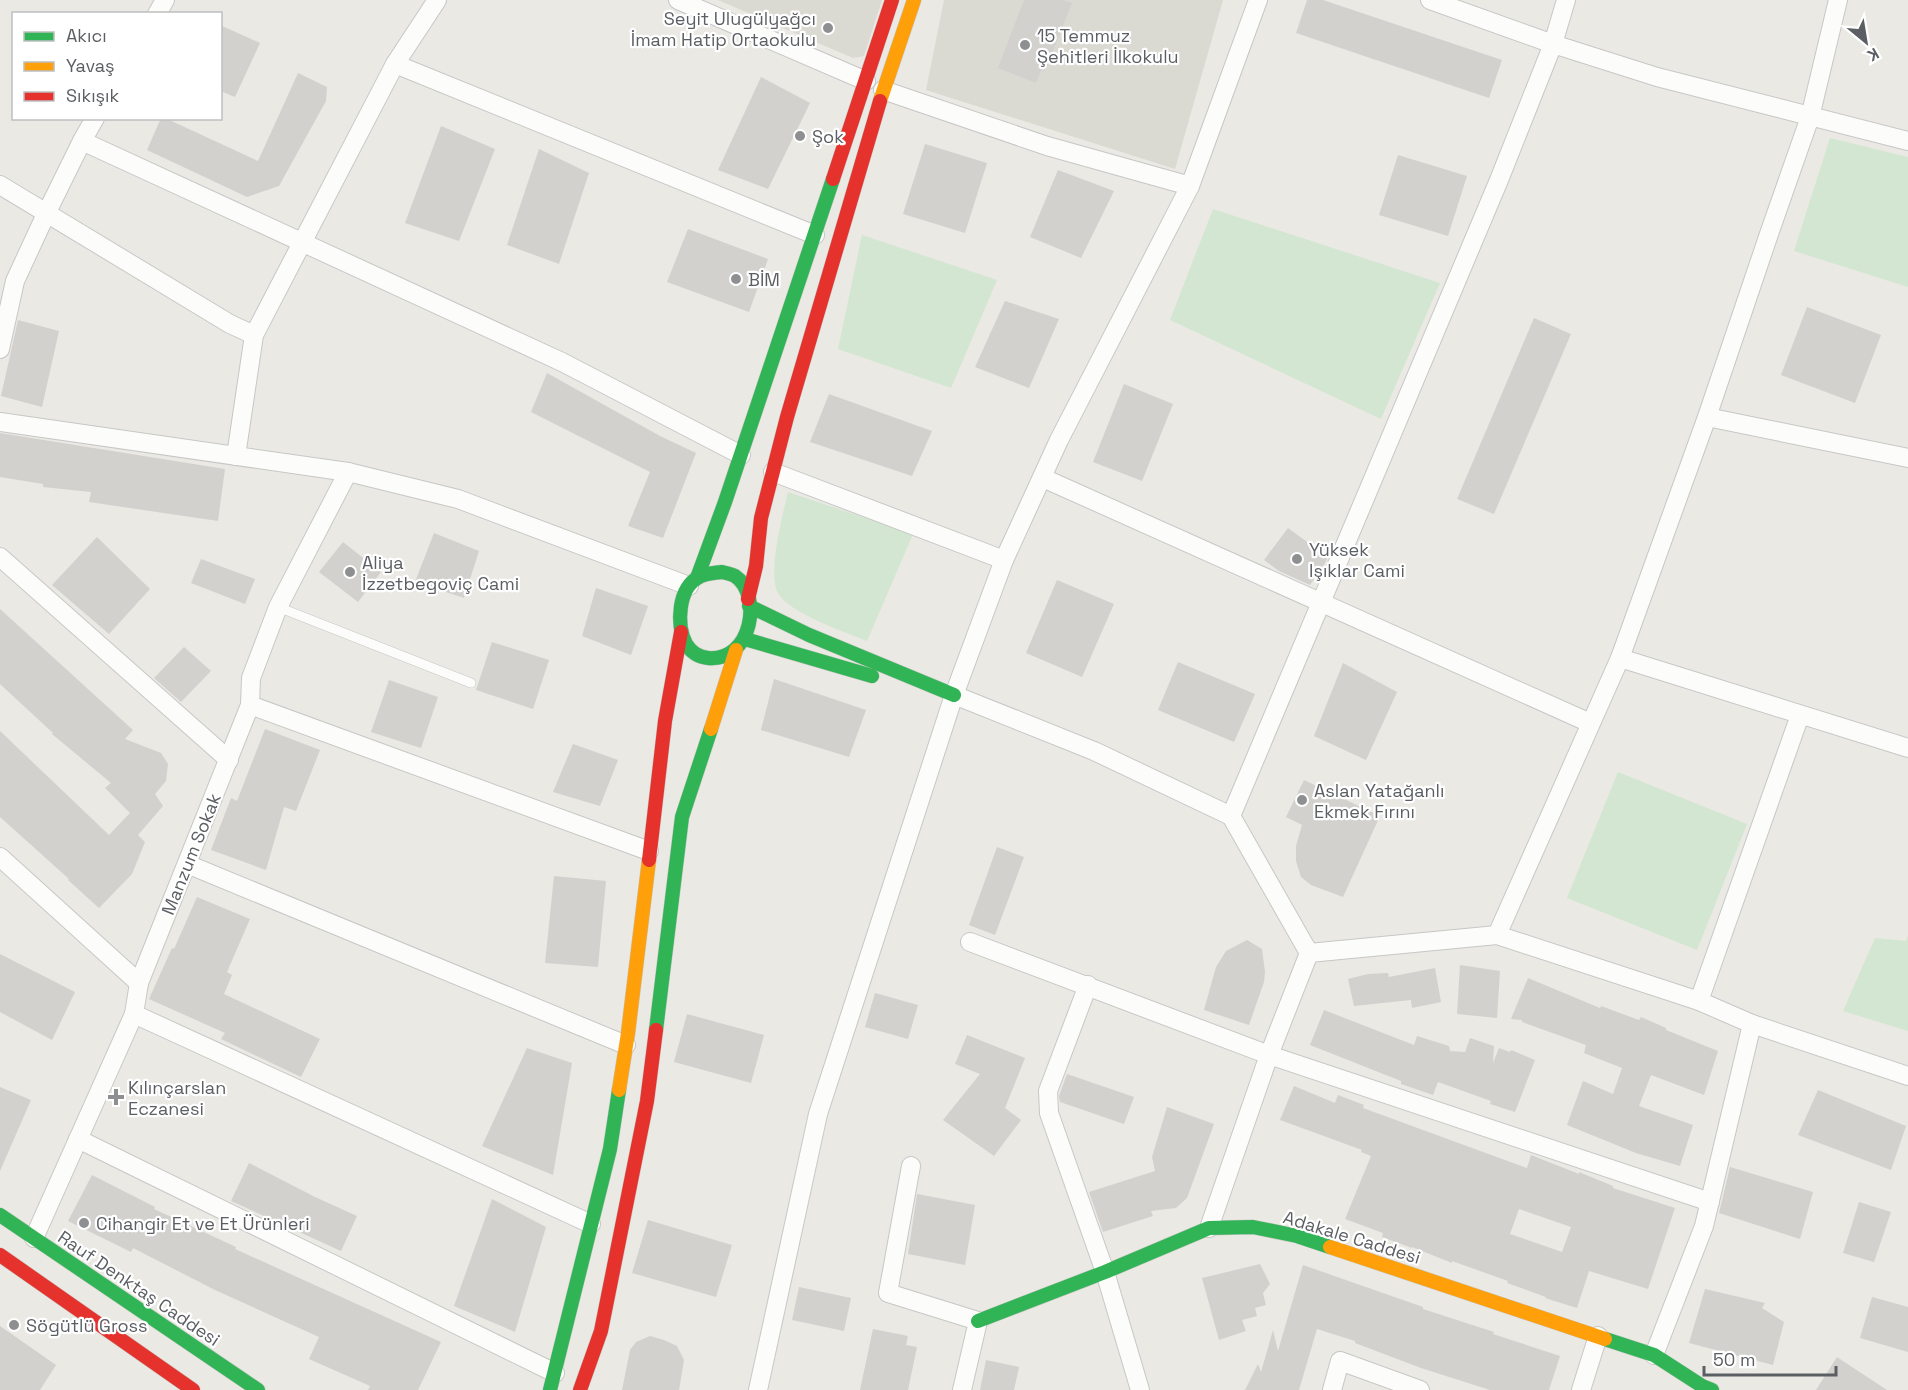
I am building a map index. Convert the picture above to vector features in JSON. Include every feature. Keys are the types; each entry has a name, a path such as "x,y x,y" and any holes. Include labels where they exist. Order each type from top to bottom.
{"street":[{"path":"236,456 254,335 395,64 437,0"},
{"path":"678,0 866,81"},
{"path":"736,650 719,658 705,660 693,653 681,632 681,609 741,455 892,0"},
{"path":"748,603 756,566 761,518 787,417 883,90 914,0"},
{"path":"758,1390 818,1114 954,695 1004,560 1059,440 1190,186 1258,0"},
{"path":"1430,0 1553,44 1657,77 1908,141"},
{"path":"1231,816 1490,201 1553,44 1566,0"},
{"path":"1497,936 1620,658 1707,417 1810,117 1838,0"},
{"path":"395,64 815,235"},
{"path":"883,90 1047,146 1190,186"},
{"path":"0,349 15,281 94,120"},
{"path":"82,141 562,362 741,455"},
{"path":"0,185 230,324 254,335"},
{"path":"1707,417 1908,458"},
{"path":"0,422 348,472 458,499 693,582 722,572 734,575 743,584 750,619 745,639 736,650 682,817 647,1101 601,1331 580,1390"},
{"name":"Manzum Sokak","path":"34,1238 134,1014 139,983 250,705 251,678 278,607 348,472"},
{"path":"773,472 1004,560"},
{"path":"1042,478 1590,723"},
{"path":"0,557 229,760"},
{"path":"748,603 809,635 1094,752 1231,816 1309,953"},
{"path":"78,1139 553,1381 610,1149 626,1045 665,721 681,632"},
{"path":"745,639 898,684 954,695"},
{"path":"1620,658 1908,748"},
{"path":"250,705 649,851"},
{"path":"1699,1001 1800,715"},
{"path":"0,857 139,983"},
{"path":"187,864 626,1045"},
{"path":"1309,953 1497,936 1699,1001 1752,1024 1908,1076"},
{"path":"970,942 1269,1055 1710,1202"},
{"path":"1209,1228 1269,1055 1309,953"},
{"path":"1088,985 1048,1090 1049,1113 1105,1272 1140,1390"},
{"path":"134,1014 591,1224"},
{"path":"1654,1356 1704,1226 1752,1024"},
{"path":"910,1166 888,1293 978,1321 962,1390"},
{"name":"Rauf Denktaş Caddesi","path":"0,1215 258,1390"},
{"name":"Adakale Caddesi","path":"978,1321 1105,1272 1209,1228 1252,1227 1297,1236 1654,1356 1704,1389"},
{"path":"0,1255 193,1390"},
{"path":"1581,1390 1598,1336"},
{"path":"1332,1390 1340,1361 1420,1390"}],"lane":[{"path":"278,607 471,683"}],"shaded area":[{"name":"Seyit Ulugülyağcı İmam Hatip Ortaokulu","path":"718,0 882,0 864,56 853,58"},
{"path":"944,0 1223,0 1175,169 926,90"}],"green space":[{"path":"1830,138 1908,157 1908,287 1794,251"},
{"path":"1213,209 1440,283 1381,419 1170,320"},
{"path":"862,235 997,280 951,388 838,349"},
{"path":"788,492 913,534 867,641 805,615 793,608 778,593 775,584 775,558"},
{"path":"1618,772 1747,824 1697,950 1567,898"},
{"path":"1908,935 1908,1031 1843,1011 1875,938 1906,941"}],"building":[{"path":"1024,0 1063,0 1072,3 1045,71 1041,70 1036,83 998,68"},
{"path":"1307,0 1323,0 1502,60 1489,98 1296,33"},
{"path":"222,26 260,43 235,97 222,92"},
{"path":"298,73 327,87 326,101 279,186 247,197 147,150 160,120 169,120 258,161"},
{"path":"761,77 810,103 768,189 718,170"},
{"path":"441,126 495,149 459,241 405,223"},
{"path":"925,144 987,163 965,233 903,214"},
{"path":"539,149 589,173 559,264 507,245"},
{"path":"1398,155 1467,176 1448,236 1379,215"},
{"path":"1058,170 1114,191 1081,258 1030,237"},
{"path":"688,229 768,259 749,312 667,282"},
{"path":"1005,301 1059,319 1029,388 975,367"},
{"path":"1807,307 1881,335 1855,403 1781,375"},
{"path":"1534,318 1571,334 1494,514 1457,499"},
{"path":"18,320 59,331 42,407 1,396"},
{"path":"547,373 660,436 696,453 663,538 628,526 650,472 531,412"},
{"path":"1124,384 1173,404 1142,481 1093,462"},
{"path":"829,394 932,431 912,476 810,442"},
{"path":"0,433 225,469 218,521 89,502 91,492 43,487 43,484 0,477"},
{"name":"Yüksek Işıklar Cami","path":"1288,528 1328,557 1310,585 1279,571 1264,560"},
{"path":"434,533 479,551 464,598 415,582"},
{"path":"97,537 150,589 109,634 52,585"},
{"name":"Aliya İzzetbegoviç Cami","path":"343,542 381,572 358,602 319,572"},
{"path":"201,559 255,579 245,604 191,583"},
{"path":"1057,580 1114,604 1082,677 1026,653"},
{"path":"596,588 648,606 631,655 582,636"},
{"path":"0,609 133,730 125,739 161,753 168,764 166,781 155,794 163,806 138,835 145,842 132,874 99,908 0,817 0,731 109,835 130,813 105,788 111,783 52,734 0,684"},
{"path":"492,642 549,660 533,709 476,690"},
{"path":"184,647 211,671 181,702 154,678"},
{"path":"1178,662 1255,694 1234,742 1158,710"},
{"path":"1343,663 1397,692 1366,760 1314,736"},
{"path":"774,679 866,710 849,757 761,730"},
{"path":"389,680 438,697 421,748 371,732"},
{"path":"265,729 320,750 296,811 284,807 266,870 211,850 231,798 237,801"},
{"path":"573,744 618,760 600,806 553,792"},
{"path":"1304,780 1380,816 1343,897 1311,885 1301,877 1296,861 1296,846 1302,825 1286,817"},
{"path":"997,847 1024,857 995,935 969,925"},
{"path":"554,876 606,881 598,967 545,963"},
{"path":"197,897 250,919 227,972 232,975 224,994 320,1039 301,1077 221,1039 225,1033 149,999"},
{"path":"1247,940 1262,949 1265,972 1264,982 1249,1025 1204,1010 1216,967 1226,951"},
{"path":"0,954 75,992 52,1040 0,1012"},
{"path":"1460,965 1500,971 1497,1018 1457,1014"},
{"path":"1435,968 1441,1002 1412,1008 1411,1000 1354,1006 1348,979 1368,974 1388,973 1389,977"},
{"path":"1528,978 1600,1008 1601,1006 1639,1020 1641,1017 1718,1051 1704,1095 1651,1075 1639,1106 1693,1125 1680,1166 1636,1153 1567,1125 1583,1081 1613,1094 1622,1068 1584,1053 1586,1045 1522,1022 1522,1020 1511,1019"},
{"path":"875,993 918,1005 908,1039 865,1027"},
{"path":"1324,1010 1414,1045 1417,1036 1449,1046 1450,1051 1465,1052 1470,1038 1494,1046 1493,1063 1499,1048 1510,1052 1511,1050 1535,1060 1515,1112 1438,1082 1433,1095 1401,1084 1401,1081 1310,1045"},
{"path":"687,1014 764,1035 751,1083 674,1062"},
{"path":"967,1035 1025,1058 1005,1108 1021,1120 994,1156 943,1120 980,1074 955,1064"},
{"path":"527,1048 572,1063 553,1175 482,1146"},
{"path":"1067,1074 1134,1097 1124,1124 1060,1102 1059,1096"},
{"path":"1294,1086 1335,1103 1338,1095 1364,1105 1363,1108 1527,1168 1531,1155 1579,1174 1579,1172 1613,1186 1613,1188 1675,1208 1648,1289 1589,1271 1577,1308 1382,1237 1383,1233 1345,1219 1371,1156 1361,1152 1362,1150 1280,1120","holes":["1519,1209 1571,1227 1562,1252 1510,1234"]},
{"path":"0,1087 31,1100 0,1171"},
{"path":"1818,1090 1906,1126 1891,1170 1798,1135"},
{"path":"1167,1107 1214,1124 1187,1198 1176,1208 1151,1211 1153,1216 1103,1232 1089,1192 1155,1171 1152,1157"},
{"path":"249,1163 357,1216 341,1251 231,1201"},
{"path":"1730,1167 1813,1192 1800,1239 1719,1213"},
{"path":"92,1175 155,1207 154,1209 236,1247 235,1249 441,1342 418,1390 368,1390 370,1386 309,1359 319,1337 215,1290 133,1248 131,1252 68,1221"},
{"path":"917,1194 975,1205 965,1265 908,1254"},
{"path":"492,1199 546,1227 515,1332 454,1306"},
{"path":"1859,1202 1891,1212 1874,1262 1843,1253"},
{"path":"648,1220 732,1245 716,1297 632,1273"},
{"path":"1260,1264 1270,1284 1263,1293 1266,1305 1255,1308 1257,1316 1242,1320 1246,1331 1219,1340 1202,1278"},
{"path":"1303,1265 1560,1356 1549,1390 1490,1390 1421,1368 1355,1343 1355,1341 1317,1329 1299,1390 1245,1390 1258,1364 1261,1372 1273,1330 1278,1351"},
{"path":"799,1287 851,1298 844,1331 792,1320"},
{"path":"1705,1289 1765,1303 1762,1308 1784,1322 1773,1365 1689,1343"},
{"path":"1872,1297 1908,1307 1908,1352 1860,1338"},
{"path":"0,1326 56,1365 40,1390 0,1390"},
{"path":"873,1329 908,1336 906,1345 917,1347 908,1390 860,1390"},
{"path":"650,1336 677,1346 684,1360 679,1390 622,1390 630,1350 636,1342"},
{"path":"1837,1357 1858,1371 1887,1390 1816,1390"},
{"path":"986,1360 1019,1367 1014,1390 980,1390"}],"traffic: fast":[{"path":"697,578 725,502 833,179"},
{"path":"722,572 735,576 744,585 749,597 748,626 735,650 723,656 708,658 695,654 686,644 681,627 681,607 692,582 699,577 722,572"},
{"path":"749,606 809,635 954,695"},
{"path":"745,639 872,676"},
{"path":"656,1030 682,817 711,729"},
{"path":"550,1390 610,1149 619,1090"},
{"path":"0,1215 258,1390"},
{"path":"978,1321 1105,1272 1209,1228 1253,1227 1297,1236 1330,1247"},
{"path":"1605,1339 1654,1355 1712,1390"}],"traffic: slow":[{"path":"880,101 914,0"},
{"path":"711,729 736,650"},
{"path":"619,1090 649,860"},
{"path":"1330,1247 1605,1339"}],"traffic: jam":[{"path":"833,179 892,0"},
{"path":"748,599 756,566 761,518 787,417 880,101"},
{"path":"649,860 665,721 681,632"},
{"path":"580,1390 601,1331 647,1101 656,1030"},
{"path":"0,1255 193,1390"}],"place":[{"name":"Seyit Ulugülyağcı İmam Hatip Ortaokulu","path":"828,28"},
{"name":"15 Temmuz Şehitleri İlkokulu","path":"1025,45"},
{"name":"Şok","path":"800,136"},
{"name":"BİM","path":"736,279"},
{"name":"Yüksek Işıklar Cami","path":"1297,559"},
{"name":"Aliya İzzetbegoviç Cami","path":"350,572"},
{"name":"Aslan Yatağanlı Ekmek Fırını","path":"1302,800"},
{"name":"Kılınçarslan Eczanesi","path":"116,1097"},
{"name":"Cihangir Et ve Et Ürünleri","path":"84,1223"},
{"name":"Sögütlü Gross","path":"14,1325"}]}
